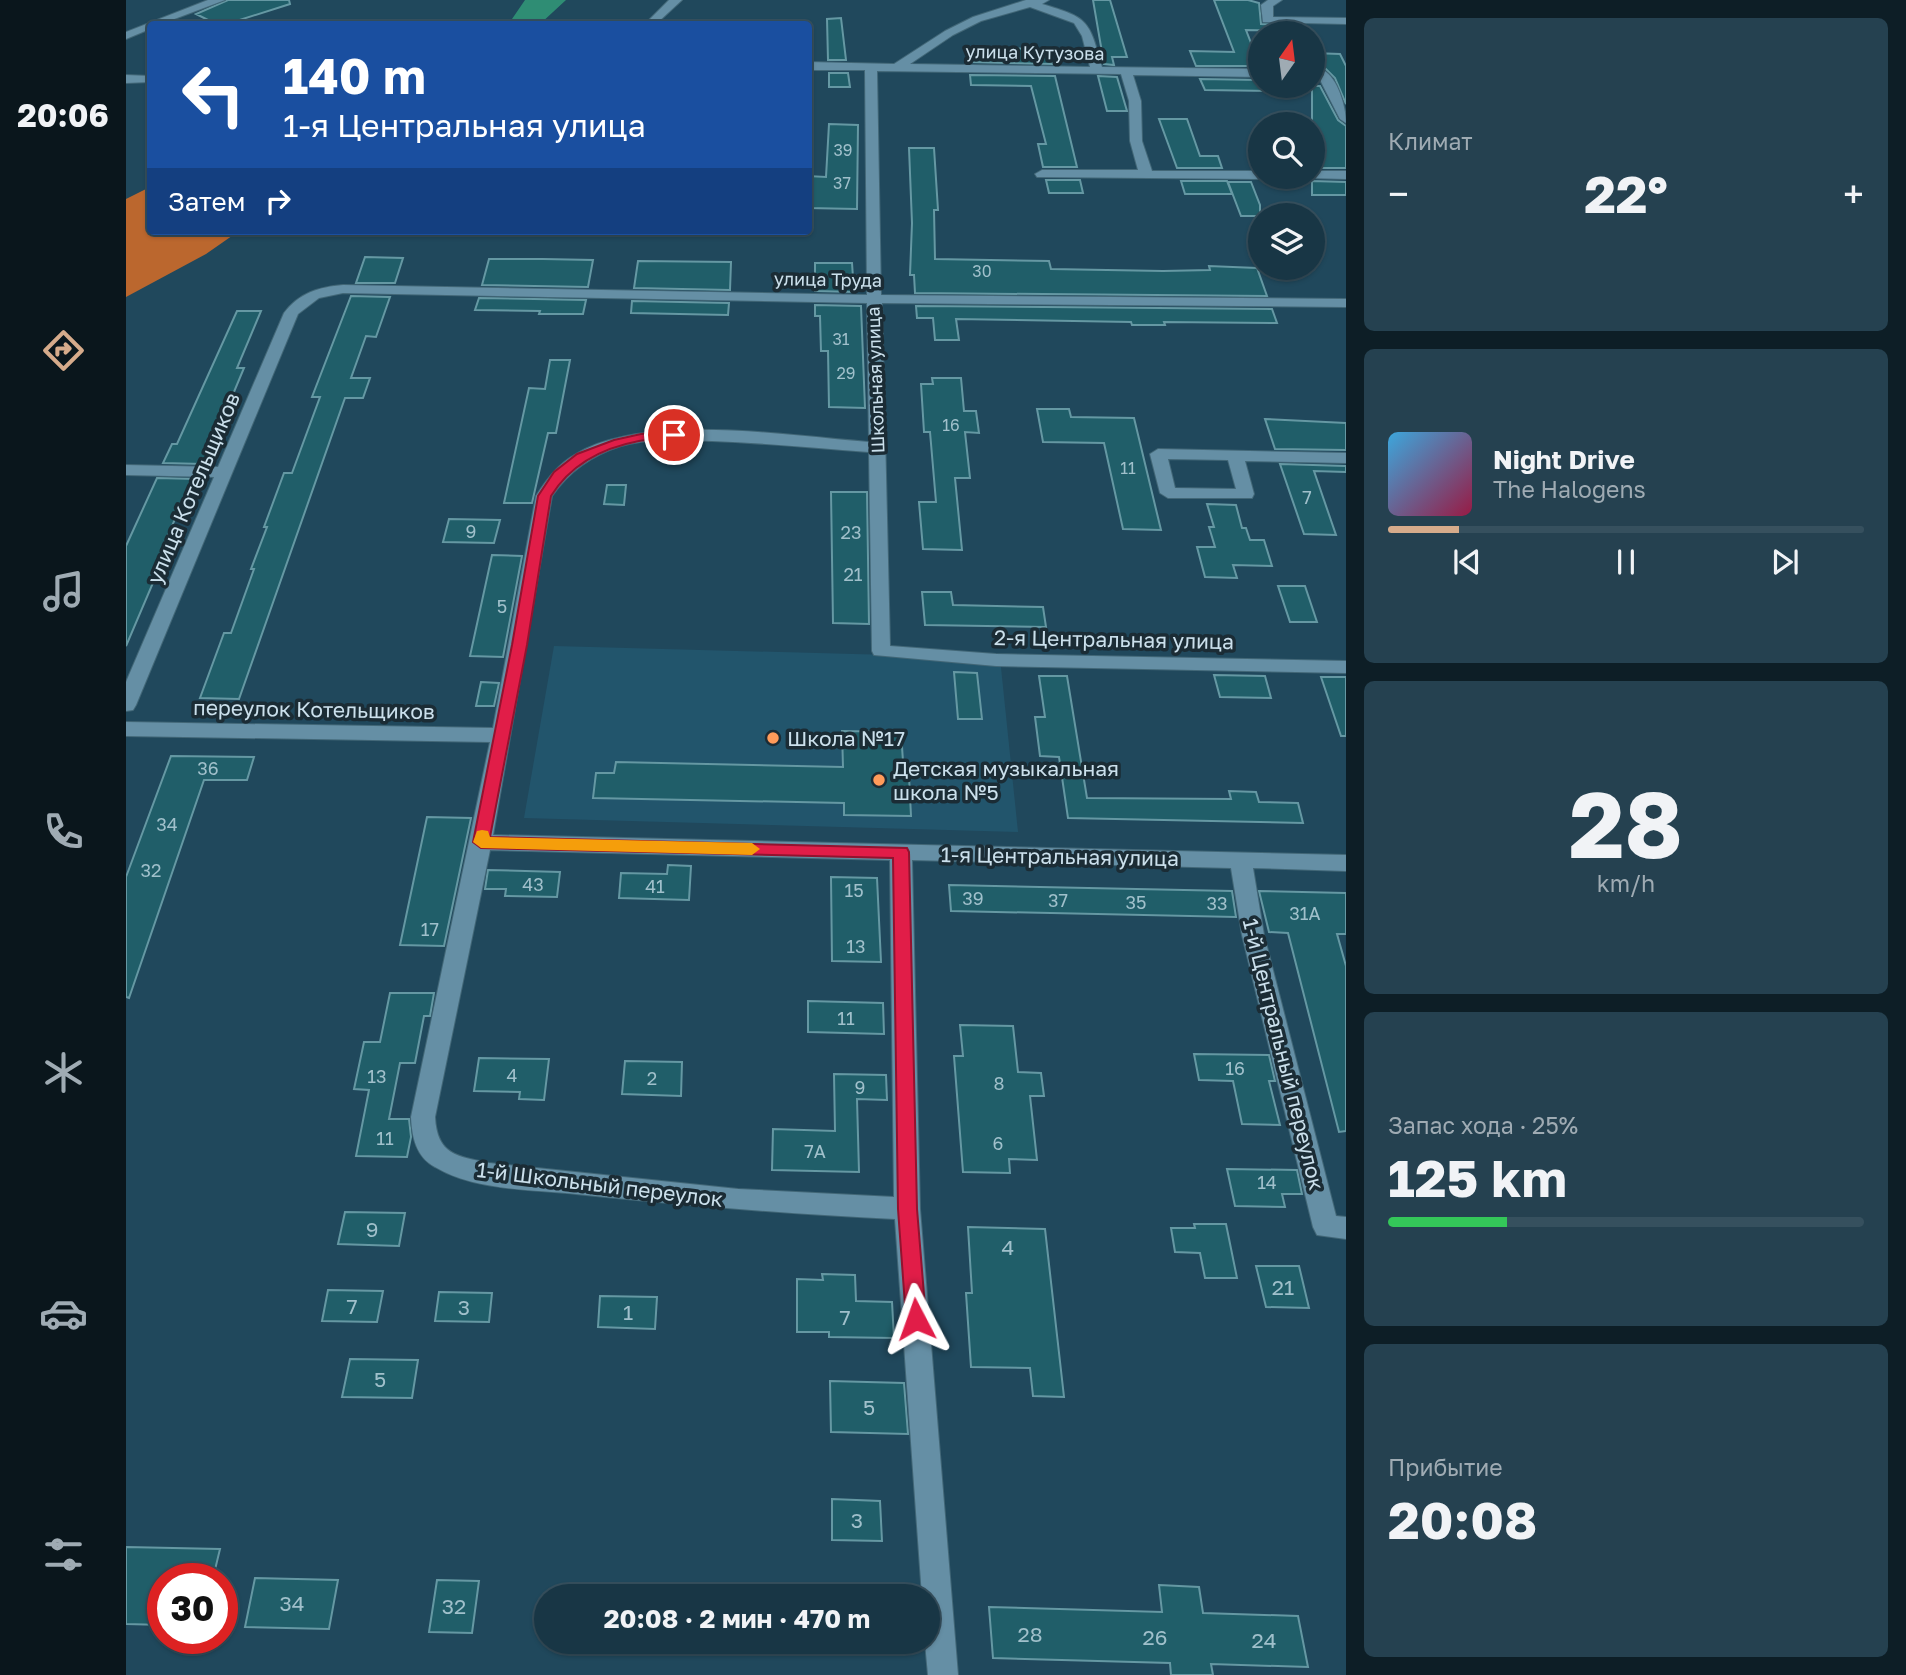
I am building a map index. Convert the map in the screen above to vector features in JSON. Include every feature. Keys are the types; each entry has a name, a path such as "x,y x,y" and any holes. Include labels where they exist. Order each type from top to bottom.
{"street":[{"path":"162,21 219,0"},
{"path":"653,21 676,0"},
{"path":"1018,0 1038,2 1078,18 1084,24 1097,71"},
{"path":"1276,0 1267,5 1267,20 1346,22"},
{"path":"896,68 949,33 977,19 1038,2"},
{"path":"126,36 147,27"},
{"name":"улица Кутузова","path":"812,66 1248,73"},
{"name":"Школьная улица","path":"871,67 872,299 878,448 881,652"},
{"path":"1126,71 1135,100 1136,141 1146,174"},
{"path":"1325,76 1346,119"},
{"path":"126,79 147,79"},
{"path":"1042,174 1248,175"},
{"path":"1325,175 1346,175"},
{"name":"улица Труда","path":"311,295 343,289 872,299 1346,303"},
{"name":"улица Котельщиков","path":"126,705 291,313 300,302 311,295"},
{"name":"1-й Школьный переулок","path":"878,448 760,438 674,435 641,437 614,443 582,457 558,475 544,496 502,735 423,1117 422,1137 432,1154 462,1167 489,1174 738,1200 908,1209"},
{"path":"1235,456 1247,494 1168,493 1158,454 1346,458"},
{"path":"126,470 224,472"},
{"name":"2-я Центральная улица","path":"881,652 996,660 1346,667"},
{"name":"переулок Котельщиков","path":"126,729 502,735"},
{"name":"1-я Центральная улица","path":"481,842 1346,863"},
{"path":"901,852 908,1209 943,1675"},
{"name":"1-й Центральный переулок","path":"1241,861 1253,935 1326,1227 1346,1228"}],"shaded area":[{"path":"525,0 566,0 543,21 506,21 512,19"},
{"path":"147,188 147,235 233,235 206,254 126,297 126,199"},
{"name":"Школа №17","path":"554,646 1000,658 1018,832 524,818"}],"building":[{"path":"228,0 289,0 290,4 236,21 210,21 196,14"},
{"path":"1093,0 1110,0 1127,57 1112,57 1114,65 1104,64"},
{"path":"1214,0 1248,0 1259,3 1261,21 1248,21 1246,30 1248,66 1196,66 1190,51 1234,52"},
{"path":"841,18 846,60 828,60 827,19"},
{"path":"966,48 1049,49 1052,64 968,62"},
{"path":"1325,53 1340,54 1346,66 1346,104 1335,78 1325,68"},
{"path":"829,73 848,73 850,87 829,87"},
{"path":"970,75 1055,76 1077,167 1043,167 1038,144 1046,144 1031,86 971,85"},
{"path":"1098,76 1117,77 1127,111 1107,111"},
{"path":"1200,79 1248,80 1248,91 1205,90"},
{"path":"1325,95 1338,120 1346,126 1346,168 1325,168 1325,112 1312,112 1312,98 1325,98"},
{"path":"1159,119 1187,119 1200,156 1218,156 1222,168 1177,168"},
{"path":"829,124 858,125 857,209 812,208 812,176 826,177"},
{"path":"909,148 934,148 938,210 934,210 935,259 1049,261 1051,269 1163,271 1210,270 1209,266 1248,268 1248,280 1261,280 1267,296 915,293 914,275 910,275 912,223"},
{"path":"1046,180 1080,180 1083,193 1049,193"},
{"path":"1181,181 1227,181 1232,194 1185,194"},
{"path":"1325,181 1346,182 1346,195 1312,195 1312,189 1325,189"},
{"path":"1228,182 1248,182 1248,189 1254,189 1259,203 1248,203 1248,216 1241,216"},
{"path":"365,257 403,258 395,283 356,283"},
{"path":"489,259 593,260 588,287 482,285"},
{"path":"638,261 731,262 730,290 634,288"},
{"path":"815,263 852,263 854,292 815,291"},
{"path":"351,296 390,297 376,337 366,336 351,378 370,378 363,398 345,398 239,699 200,698 224,633 231,633 284,473 292,473 320,397 312,397"},
{"path":"479,298 586,300 583,314 539,314 540,311 475,310"},
{"path":"632,301 729,303 728,315 631,313"},
{"path":"815,305 861,306 865,408 829,407 828,351 821,351 820,316 815,316"},
{"path":"916,306 1272,309 1277,323 1164,322 1165,325 1132,325 1131,322 956,319 959,340 935,340 933,318 917,318"},
{"path":"237,311 261,311 237,368 244,368 208,454 203,464 163,463 172,444 177,444"},
{"path":"550,360 570,360 556,433 548,433 532,503 504,503 529,388 545,389"},
{"path":"932,378 961,378 964,411 976,411 979,433 965,432 970,478 955,478 962,550 923,549 919,502 936,502 930,432 924,432 921,384 933,384"},
{"path":"1037,409 1069,409 1071,417 1134,418 1161,530 1123,529 1104,443 1043,442"},
{"path":"1265,419 1346,423 1346,450 1275,449"},
{"path":"1280,464 1346,466 1346,472 1314,471 1336,535 1304,534"},
{"path":"157,478 197,479 190,495 185,495 162,550 167,550 126,646 126,546"},
{"path":"607,485 626,485 624,505 604,504"},
{"path":"831,492 867,492 869,624 833,623"},
{"path":"1207,504 1236,505 1242,528 1246,528 1250,540 1264,540 1272,566 1233,565 1237,578 1205,577 1197,547 1215,547 1209,527 1214,527"},
{"path":"449,519 500,520 494,543 443,542"},
{"path":"492,555 522,556 503,657 470,656"},
{"path":"1278,586 1305,586 1317,622 1290,622"},
{"path":"922,592 951,592 953,605 1043,607 1046,627 925,625"},
{"path":"954,672 977,673 982,719 958,719"},
{"path":"1214,675 1265,676 1271,698 1220,697"},
{"path":"1039,676 1067,676 1087,798 1231,799 1229,791 1256,792 1259,802 1298,803 1303,823 1068,818 1059,757 1040,756 1035,717 1045,717"},
{"path":"1321,677 1346,677 1346,736 1341,736"},
{"path":"481,682 499,683 494,706 476,706"},
{"path":"842,731 901,732 904,776 909,776 911,816 844,815 844,803 593,798 596,773 614,773 616,762 843,767"},
{"path":"171,756 254,757 247,780 204,780 129,998 126,997 126,877"},
{"path":"427,817 471,818 444,946 400,945"},
{"path":"668,865 691,866 689,900 619,898 621,873 667,874"},
{"path":"488,870 560,872 557,897 505,896 506,889 485,889"},
{"path":"831,877 877,878 881,962 832,961"},
{"path":"949,885 1232,891 1236,917 951,911"},
{"path":"1259,891 1346,893 1346,934 1337,934 1346,966 1346,1131 1339,1132 1288,933 1269,932"},
{"path":"390,993 434,993 430,1016 424,1016 415,1063 400,1063 389,1119 409,1119 411,1137 407,1157 356,1156 369,1090 354,1089 364,1042 380,1042"},
{"path":"808,1001 883,1003 884,1034 808,1032"},
{"path":"960,1025 1013,1026 1018,1072 1041,1073 1044,1096 1030,1096 1037,1160 1009,1159 1010,1173 963,1172 954,1056 963,1056"},
{"path":"1194,1054 1269,1055 1275,1081 1269,1081 1280,1125 1242,1124 1233,1081 1199,1080"},
{"path":"479,1058 549,1059 544,1100 519,1099 520,1092 474,1091"},
{"path":"625,1061 682,1062 681,1096 622,1094"},
{"path":"834,1074 886,1075 887,1100 857,1099 859,1172 772,1170 773,1129 835,1131"},
{"path":"1227,1169 1297,1170 1302,1194 1282,1194 1285,1207 1235,1206"},
{"path":"345,1212 405,1213 399,1246 338,1244"},
{"path":"1194,1224 1226,1224 1237,1278 1205,1278 1200,1253 1175,1252 1171,1228 1195,1228"},
{"path":"968,1227 1045,1229 1064,1397 1033,1396 1030,1368 971,1367 966,1293 972,1293"},
{"path":"1256,1266 1299,1266 1309,1308 1266,1307"},
{"path":"822,1274 855,1275 856,1301 892,1302 894,1338 829,1337 829,1332 797,1332 797,1279 823,1280"},
{"path":"328,1290 383,1291 377,1322 322,1321"},
{"path":"439,1292 492,1293 489,1322 435,1321"},
{"path":"600,1296 657,1297 655,1329 598,1327"},
{"path":"350,1359 418,1360 412,1398 342,1397"},
{"path":"830,1381 904,1383 908,1434 831,1432"},
{"path":"832,1499 880,1501 882,1541 832,1540"},
{"path":"126,1547 220,1549 217,1563 147,1563 147,1625 126,1624"},
{"path":"255,1578 338,1580 329,1629 245,1627"},
{"path":"437,1580 479,1581 472,1633 429,1632"},
{"path":"1159,1585 1199,1587 1203,1613 1298,1616 1308,1667 1211,1664 1213,1675 1171,1675 1170,1663 993,1658 989,1607 1162,1612"}],"slow traffic":[{"path":"482,835 481,842 752,849"}],"place":[{"name":"Школа №17","path":"773,738"},
{"name":"Детская музыкальная школа №5","path":"879,780"}],"route":[{"path":"674,435 641,437 614,443 582,457 558,475 544,496 481,842 901,852 908,1209 916,1319"}]}
